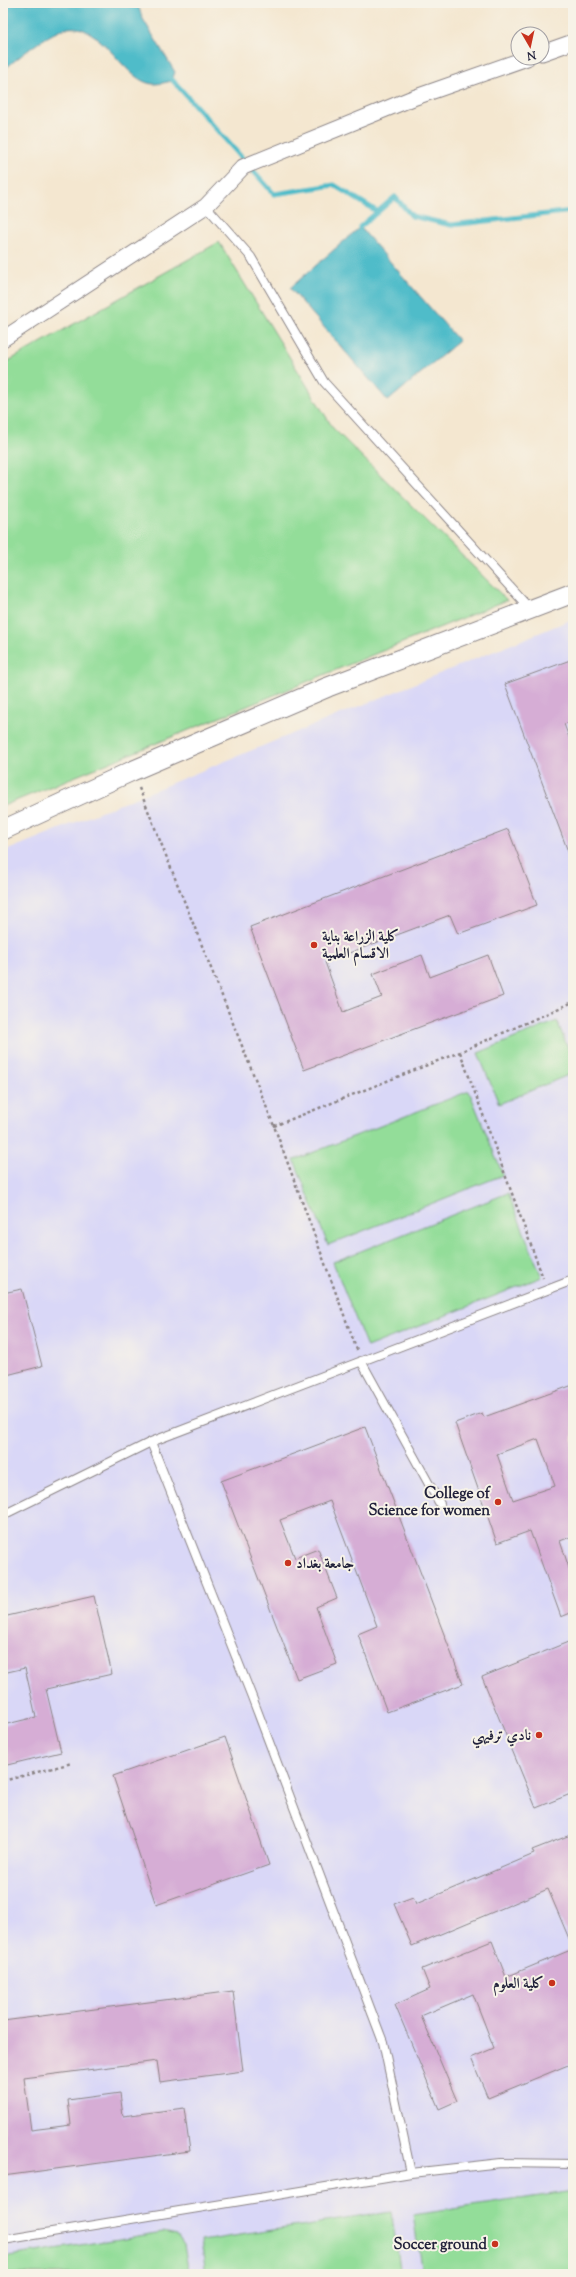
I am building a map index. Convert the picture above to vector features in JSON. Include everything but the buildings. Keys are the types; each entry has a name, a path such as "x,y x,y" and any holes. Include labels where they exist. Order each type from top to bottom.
{"street":[{"path":"550,50 573,42"},
{"path":"3,339 206,206 243,167 413,98 510,64"},
{"path":"3,830 132,771 328,687 573,593"}],"lane":[{"path":"206,206 251,257 324,382 530,610"},
{"path":"3,1516 152,1442 573,1280"},
{"path":"361,1361 440,1504"},
{"path":"152,1442 249,1690 383,2042 411,2173"},
{"path":"3,2240 411,2173 501,2164 573,2164"}],"path":[{"path":"132,771 274,1126 361,1361"},
{"path":"274,1126 460,1052 573,1002"},
{"path":"460,1052 548,1290"},
{"path":"3,1780 72,1763"}],"shaded area":[{"name":"جامعة بغداد","path":"573,619 573,2274 3,2274 3,852"}],"green space":[{"path":"219,242 333,428 507,600 3,806 3,364"},
{"path":"557,1021 573,1061 573,1073 499,1104 478,1053"},
{"path":"469,1091 503,1175 328,1245 294,1160"},
{"path":"508,1193 542,1277 367,1347 333,1262"},
{"name":"Soccer ground","path":"573,2191 573,2274 422,2274 413,2215"},
{"name":"Soccer ground","path":"391,2212 401,2274 206,2274 201,2241"},
{"path":"163,2232 177,2235 184,2245 189,2274 3,2274 3,2257"}],"water":[{"path":"3,3 137,3 143,19 175,72 172,81 154,84 142,81 131,73 99,40 87,32 75,28 61,30 46,38 3,70"},
{"path":"360,227 459,341 388,401 290,288"}],"waterway":[{"path":"169,76 274,194 334,185 378,212"},
{"path":"360,227 395,197 412,216 451,225 573,211"}],"place":[{"name":"كلية الزراعة بناية الاقسام العلمية","path":"314,945"},
{"name":"College of Science for women","path":"498,1502"},
{"name":"جامعة بغداد","path":"288,1563"},
{"name":"نادي ترفيهي","path":"539,1735"},
{"name":"كلية العلوم","path":"552,1983"},
{"name":"Soccer ground","path":"495,2244"}]}
